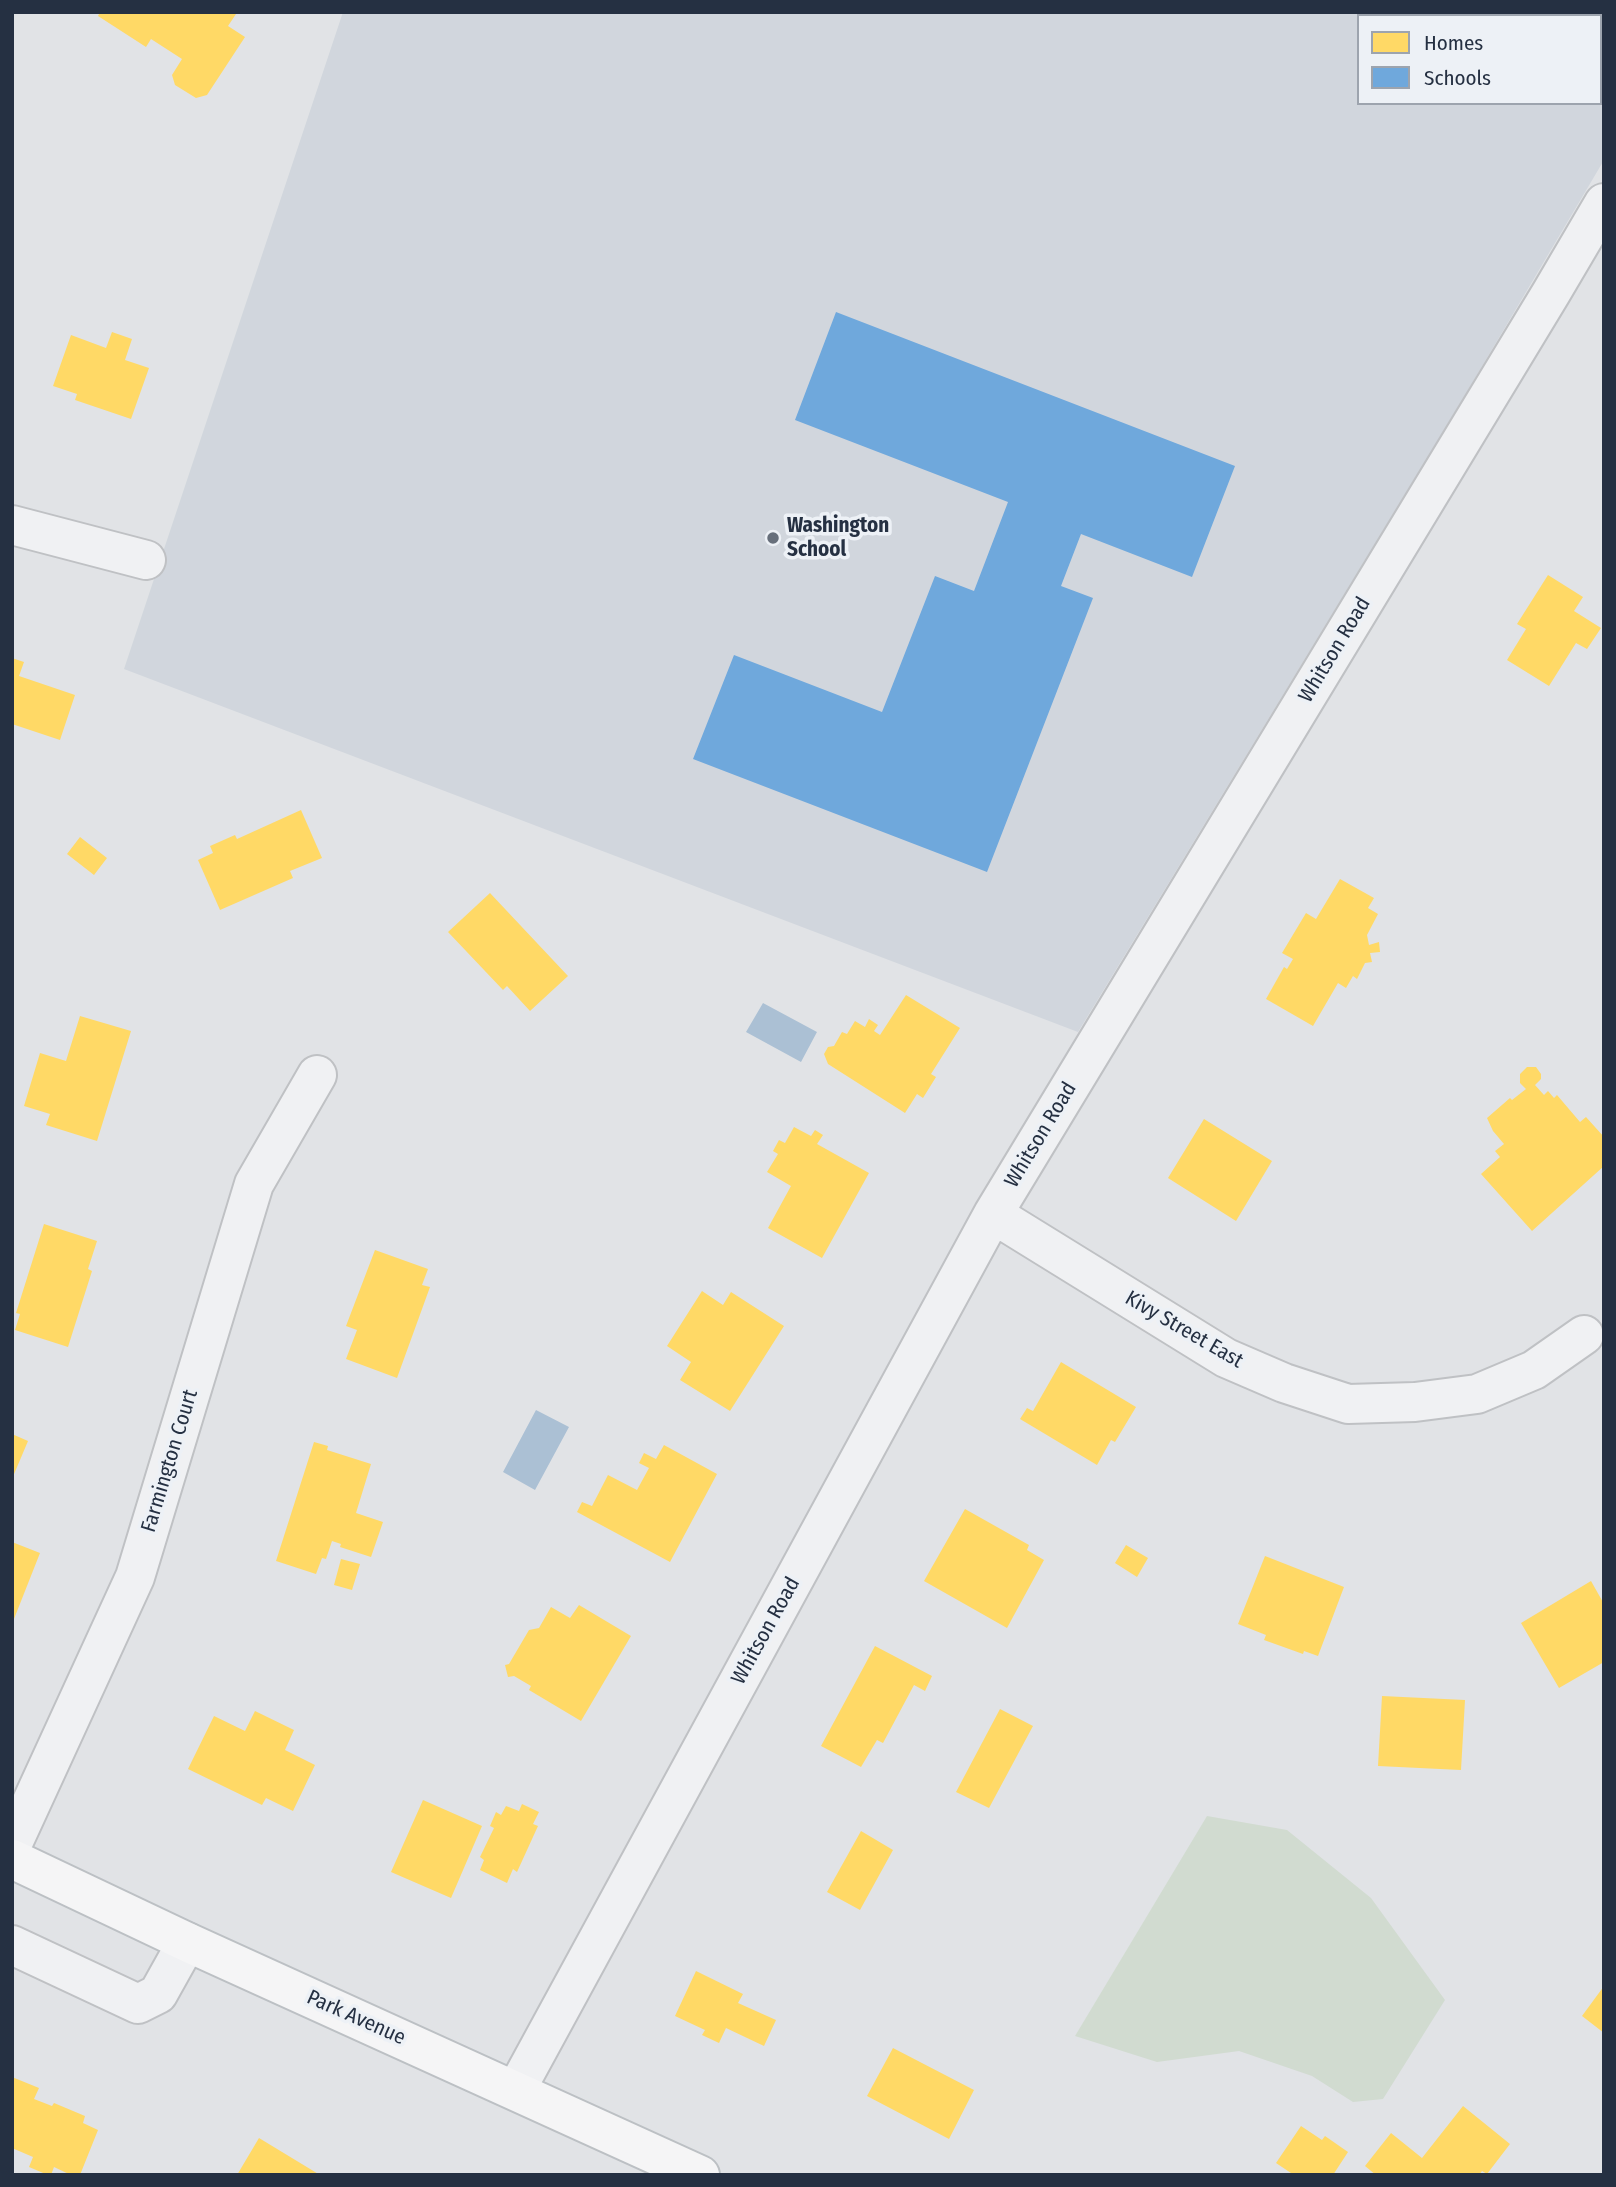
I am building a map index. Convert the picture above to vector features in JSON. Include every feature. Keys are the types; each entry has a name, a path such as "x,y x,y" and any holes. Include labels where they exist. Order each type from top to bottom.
{"main road":[{"name":"Park Avenue","path":"12,1859 187,1942 700,2175"}],"street":[{"name":"Whitson Road","path":"516,2090 993,1214 1604,203"},
{"path":"12,524 146,560"},
{"name":"Farmington Court","path":"12,1845 135,1577 254,1184 317,1075"},
{"name":"Kivy Street East","path":"993,1214 1226,1358 1284,1383 1349,1404 1415,1402 1477,1394 1534,1370 1584,1335"},
{"path":"12,1945 138,2004 158,1994 187,1942"}],"shaded area":[{"name":"Washington School","path":"343,12 1604,12 1604,160 1458,407 1078,1032 124,669"},
{"path":"1207,1816 1287,1830 1371,1898 1445,2000 1383,2099 1353,2102 1312,2076 1239,2051 1157,2062 1075,2036"}],"water":[{"path":"763,1003 817,1032 801,1062 746,1032"},
{"path":"536,1410 569,1427 535,1490 503,1472"}],"building: Homes":[{"path":"100,12 232,12 236,14 228,26 245,37 207,95 196,98 175,85 172,75 182,59 151,39 146,47 98,16"},
{"path":"112,332 132,339 125,360 149,368 131,419 75,400 77,394 53,386 71,335 106,348"},
{"path":"1548,575 1583,597 1574,611 1601,628 1587,649 1576,643 1549,686 1507,660 1526,629 1517,624"},
{"path":"12,658 24,662 19,676 75,695 60,740 12,724"},
{"path":"301,810 322,858 290,871 293,878 220,910 198,860 213,853 210,846 235,835 237,839"},
{"path":"80,837 107,858 94,875 67,854"},
{"path":"1340,879 1374,898 1368,908 1378,914 1367,935 1369,945 1379,942 1380,952 1370,953 1372,962 1365,963 1357,979 1353,976 1346,988 1338,983 1313,1026 1266,999 1284,967 1287,969 1293,959 1282,953 1306,913 1316,919"},
{"path":"490,893 568,976 530,1011 507,986 503,990 448,932"},
{"path":"906,995 960,1028 931,1074 936,1077 923,1098 917,1094 905,1113 828,1064 824,1054 828,1047 834,1046 842,1032 847,1034 855,1021 865,1027 869,1019 878,1025 874,1031 880,1035"},
{"path":"80,1016 131,1031 97,1141 46,1125 50,1114 24,1106 40,1053 66,1061"},
{"path":"1527,1067 1536,1067 1541,1074 1541,1079 1535,1085 1544,1095 1548,1091 1554,1098 1557,1095 1580,1122 1586,1117 1604,1137 1604,1166 1532,1231 1481,1174 1500,1157 1495,1151 1504,1144 1487,1118 1510,1098 1512,1100 1526,1089 1520,1083 1520,1074"},
{"path":"1204,1119 1272,1161 1236,1221 1168,1178"},
{"path":"794,1127 811,1136 815,1130 823,1135 817,1144 869,1173 822,1258 768,1228 791,1186 767,1172 778,1154 773,1151 779,1140 785,1143"},
{"path":"44,1224 97,1241 88,1269 92,1271 68,1347 15,1330 20,1314 16,1313"},
{"path":"375,1250 428,1269 422,1285 430,1287 397,1378 346,1359 357,1330 346,1326"},
{"path":"702,1291 723,1305 731,1292 784,1326 730,1411 680,1380 691,1362 667,1346"},
{"path":"1061,1362 1136,1407 1115,1442 1111,1440 1097,1465 1020,1419 1027,1408 1033,1411"},
{"path":"12,1434 28,1441 12,1479"},
{"path":"314,1442 328,1446 327,1450 371,1464 356,1513 383,1522 371,1557 340,1547 341,1544 332,1541 326,1559 322,1558 316,1574 276,1561"},
{"path":"664,1445 717,1474 670,1562 577,1512 582,1502 592,1506 608,1475 637,1490 649,1468 639,1463 644,1453 656,1459"},
{"path":"965,1509 1029,1545 1027,1550 1044,1560 1007,1628 924,1581"},
{"path":"12,1542 40,1553 12,1624"},
{"path":"1126,1545 1148,1558 1137,1577 1115,1563"},
{"path":"1265,1556 1344,1587 1318,1656 1304,1651 1303,1654 1264,1640 1266,1635 1238,1624"},
{"path":"341,1559 360,1564 352,1590 334,1585"},
{"path":"1591,1581 1604,1604 1604,1662 1559,1688 1521,1623"},
{"path":"579,1605 631,1636 581,1721 529,1690 531,1686 514,1676 508,1677 505,1665 509,1664 529,1630 539,1628 551,1607 570,1618"},
{"path":"875,1646 932,1676 925,1691 914,1685 883,1743 877,1740 861,1767 821,1746"},
{"path":"1382,1696 1465,1700 1461,1770 1378,1766"},
{"path":"1000,1709 1033,1726 989,1808 956,1792"},
{"path":"255,1711 294,1730 285,1750 315,1765 293,1811 266,1798 262,1805 188,1769 214,1716 245,1731"},
{"path":"423,1800 482,1826 451,1898 391,1872"},
{"path":"522,1804 539,1812 533,1824 538,1826 517,1872 513,1869 507,1883 480,1870 484,1860 480,1857 494,1828 490,1826 496,1812 501,1815 506,1806 519,1811"},
{"path":"861,1831 893,1850 860,1910 827,1892"},
{"path":"696,1971 743,1994 738,2003 776,2020 764,2046 726,2028 719,2043 702,2035 705,2030 675,2016"},
{"path":"1604,1986 1604,2033 1582,2016"},
{"path":"893,2048 974,2090 949,2139 867,2096"},
{"path":"12,2077 39,2088 34,2099 52,2106 54,2103 85,2116 83,2123 98,2130 80,2175 71,2175 54,2167 51,2175 48,2175 29,2167 33,2157 12,2148"},
{"path":"1463,2106 1510,2144 1487,2174 1482,2171 1479,2175 1376,2175 1365,2166 1391,2133 1422,2158"},
{"path":"1301,2126 1322,2140 1325,2136 1348,2152 1333,2175 1294,2175 1276,2163"},
{"path":"259,2138 320,2175 237,2175"}],"building: Schools":[{"path":"836,312 1235,466 1192,577 1081,534 1061,586 1093,598 987,872 693,759 734,655 882,712 935,576 974,591 1008,502 795,420"}],"place":[{"name":"Washington School","path":"773,538"}]}
